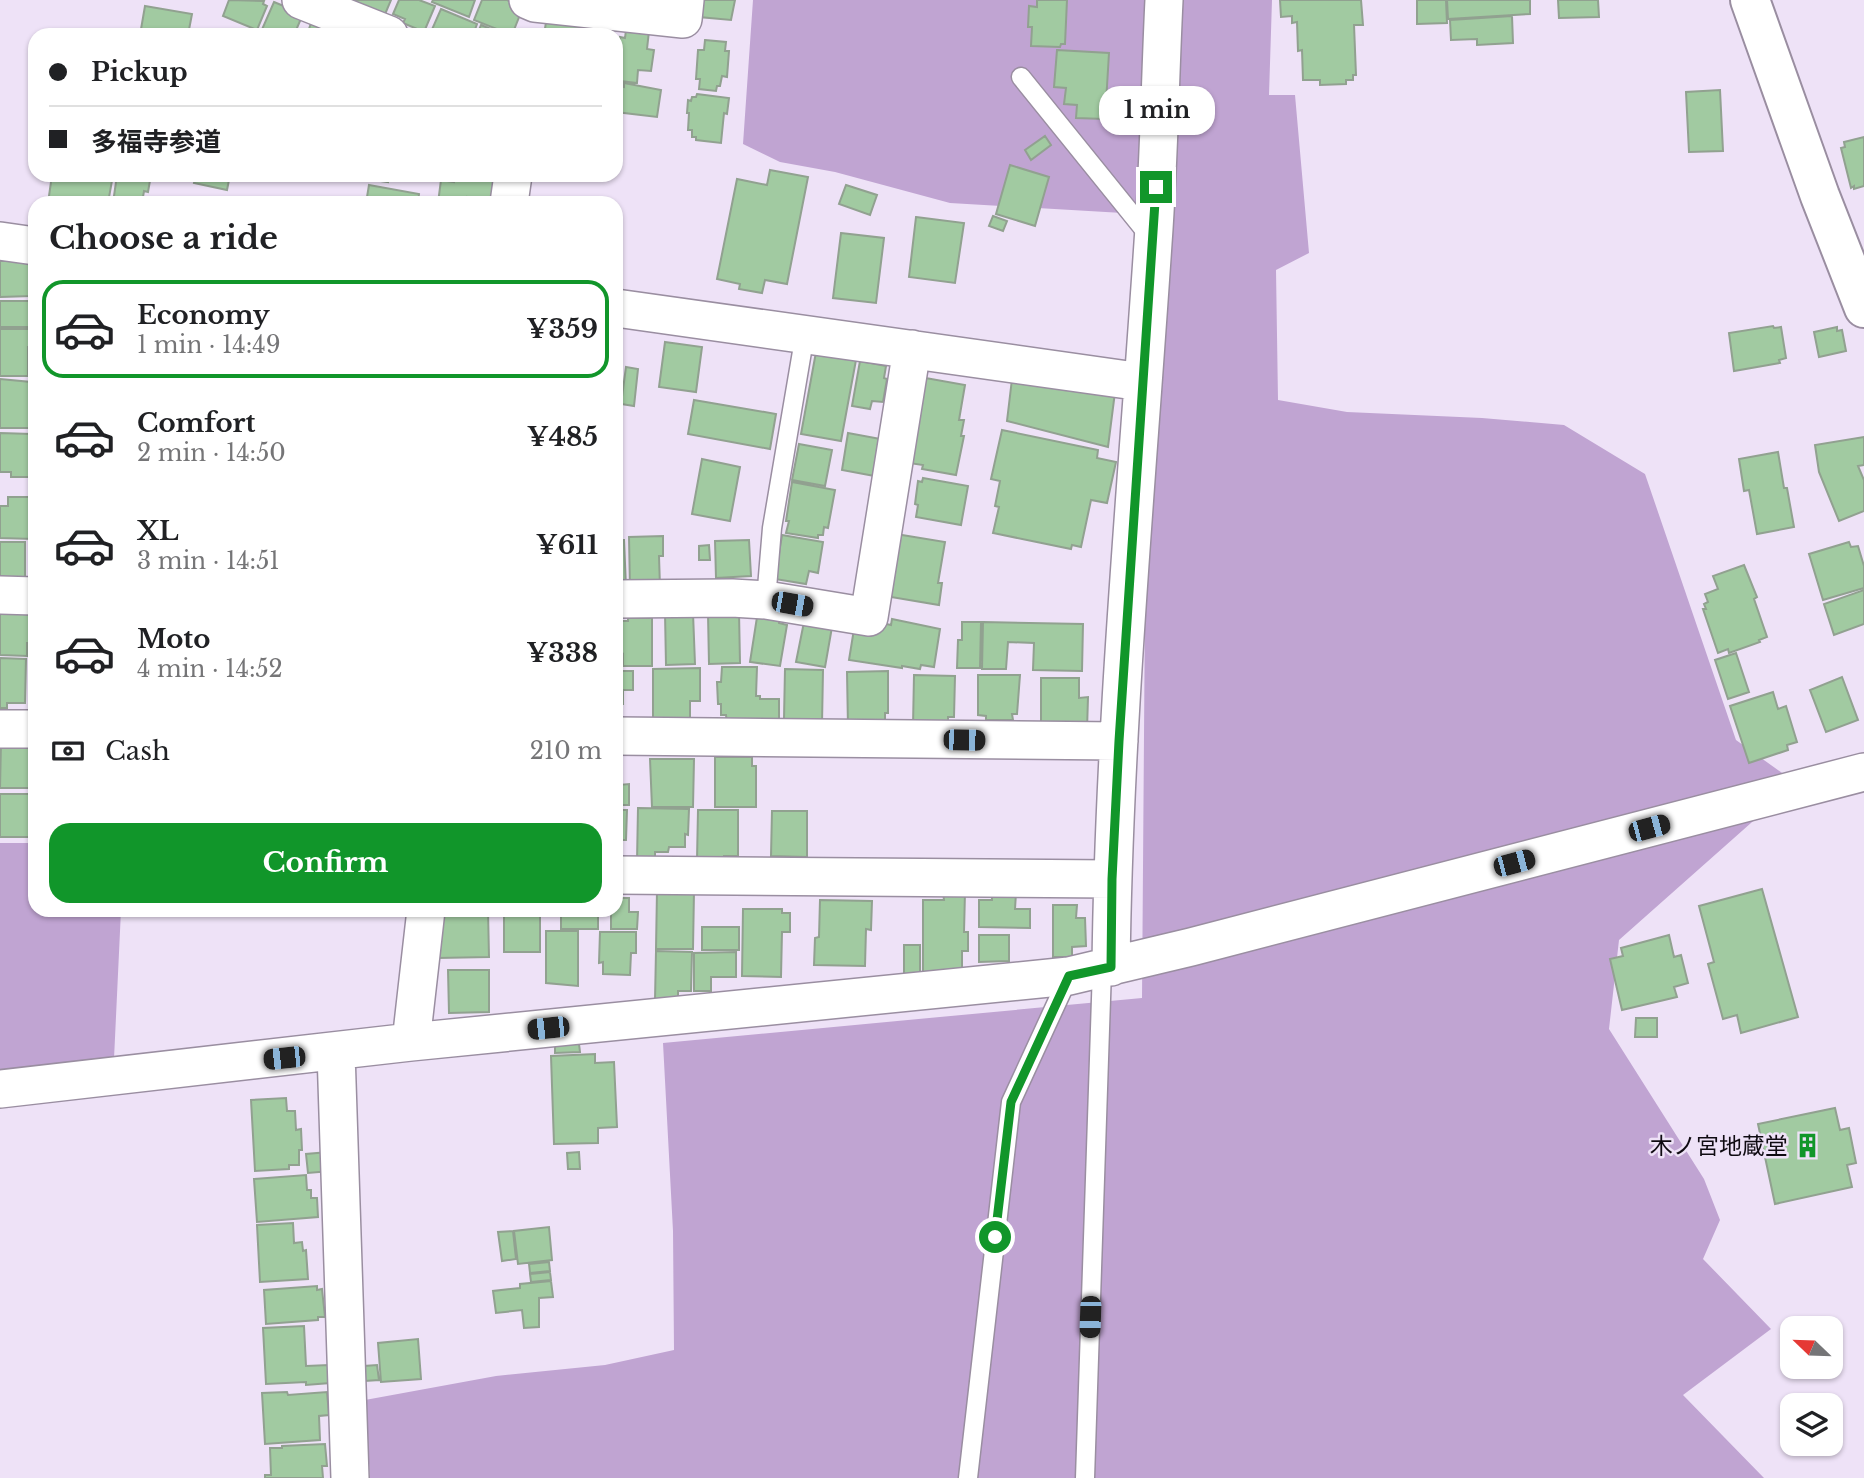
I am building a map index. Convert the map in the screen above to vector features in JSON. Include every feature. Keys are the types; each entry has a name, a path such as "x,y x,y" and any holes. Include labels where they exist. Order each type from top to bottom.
{"street":[{"path":"301,0 371,28"},
{"path":"533,9 682,19 685,0"},
{"path":"1094,971 1112,879 1153,241 1164,0"},
{"path":"1750,0 1819,196 1864,309"},
{"path":"0,241 28,245"},
{"path":"623,309 1142,382"},
{"path":"623,599 766,600 869,617 912,349"},
{"path":"0,595 28,596"},
{"path":"0,729 28,729"},
{"path":"623,736 1119,741"},
{"path":"0,1089 411,1042 1094,971 1864,772"},
{"path":"623,875 1112,879"},
{"path":"411,1042 425,917"},
{"path":"336,1052 350,1478"}],"lane":[{"path":"1021,77 1153,241"},
{"path":"766,600 772,528 805,334"},
{"path":"968,1478 1011,1102 1094,971"},
{"path":"1085,1478 1094,971"}],"shaded area":[{"path":"753,0 1272,0 1269,95 1295,95 1309,253 1276,270 1278,400 1347,412 1564,425 1645,474 1736,740 1796,783 1619,940 1609,1029 1704,1179 1720,1220 1703,1259 1771,1329 1683,1395 1764,1478 370,1478 365,1400 496,1376 605,1365 674,1350 673,1231 663,1043 1142,998 1145,604 1174,216 950,203 835,172 780,162 743,144"},
{"path":"0,843 28,843 28,917 121,917 114,1059 0,1070"}],"building":[{"path":"229,0 264,1 263,4 267,6 258,28 223,16"},
{"path":"351,0 391,0 383,19"},
{"path":"399,0 419,0 435,6 426,28 415,28 403,23 405,19 393,14"},
{"path":"475,0 469,17 432,2"},
{"path":"482,0 507,0 523,7 515,28 494,28 474,20"},
{"path":"700,0 735,0 731,20 699,17"},
{"path":"1037,0 1067,0 1065,44 1060,47 1031,46 1029,6 1037,7"},
{"path":"1280,0 1361,0 1363,25 1354,25 1356,75 1353,75 1353,80 1346,80 1346,84 1320,85 1320,80 1303,80 1297,22 1292,23 1292,16 1281,17"},
{"path":"1417,0 1446,0 1447,23 1417,24"},
{"path":"1447,0 1530,0 1530,14 1448,19"},
{"path":"1558,0 1598,0 1599,17 1559,18"},
{"path":"274,2 303,14 297,28 263,28"},
{"path":"145,6 192,14 189,28 141,28"},
{"path":"441,9 477,24 476,28 433,28"},
{"path":"1512,16 1513,43 1477,45 1477,39 1451,40 1450,20"},
{"path":"312,20 331,28 309,28"},
{"path":"546,22 586,27 586,28 545,28"},
{"path":"627,22 650,22 647,49 654,50 651,71 638,70 637,83 623,81"},
{"path":"705,40 726,42 725,51 729,51 727,77 722,76 716,91 699,89 700,79 696,79 698,50 704,50"},
{"path":"1057,50 1109,53 1105,119 1076,118 1077,105 1064,104 1066,88 1054,87"},
{"path":"624,83 661,90 657,117 623,113"},
{"path":"1720,90 1723,151 1689,152 1686,92"},
{"path":"697,94 729,98 727,114 724,113 721,143 696,140 696,137 692,137 692,130 688,130 688,100 691,101"},
{"path":"1045,136 1051,145 1031,160 1025,150"},
{"path":"1864,137 1864,186 1854,189 1854,186 1851,188 1841,148 1845,147 1844,142"},
{"path":"1010,165 1049,177 1035,226 996,214"},
{"path":"770,170 808,177 787,284 765,280 762,293 739,289 740,284 717,279 737,179 767,185"},
{"path":"51,182 112,182 109,196 49,196"},
{"path":"116,182 150,182 148,192 144,191 143,196 114,196"},
{"path":"194,182 229,182 227,190"},
{"path":"441,182 496,182 495,196 439,196"},
{"path":"369,185 419,194 419,196 367,196"},
{"path":"846,185 877,195 870,215 839,204"},
{"path":"993,216 1007,221 1003,231 989,226"},
{"path":"916,217 964,223 955,283 909,277"},
{"path":"841,233 884,238 876,303 833,298"},
{"path":"28,260 28,296 0,297 0,261"},
{"path":"0,301 28,301 28,327 0,327"},
{"path":"1781,327 1786,358 1779,360 1780,363 1734,371 1729,333"},
{"path":"1837,327 1837,331 1842,330 1846,351 1819,357 1814,332"},
{"path":"0,329 28,329 28,376 0,376"},
{"path":"665,342 702,347 696,392 659,387"},
{"path":"816,352 856,360 841,441 801,434"},
{"path":"860,361 886,366 883,402 872,401 870,409 852,406"},
{"path":"626,367 638,369 634,406 623,404"},
{"path":"920,377 965,385 959,420 964,420 961,436 964,436 956,475 922,469 923,465 909,463"},
{"path":"0,379 28,382 28,428 0,428"},
{"path":"1012,379 1115,392 1108,447 1007,421"},
{"path":"694,400 776,414 770,449 688,434"},
{"path":"1002,430 1098,450 1097,458 1116,462 1107,503 1091,500 1081,547 1072,545 1071,549 993,533 999,507 995,506 1000,481 991,479"},
{"path":"0,433 28,434 28,477 11,477 11,472 0,472"},
{"path":"848,433 886,440 880,477 842,470"},
{"path":"1864,437 1864,465 1858,466 1864,480 1864,511 1839,521 1819,472 1815,445"},
{"path":"799,444 832,450 825,486 792,480"},
{"path":"1778,452 1794,527 1757,534 1749,490 1744,491 1739,459"},
{"path":"702,459 740,467 730,521 692,514"},
{"path":"923,478 968,486 961,525 916,517 918,481 922,482"},
{"path":"792,482 835,490 828,528 824,527 823,535 818,535 818,538 786,533"},
{"path":"8,497 28,497 28,539 0,538 0,506 8,506"},
{"path":"896,534 945,542 938,583 942,583 939,605 885,596"},
{"path":"782,535 823,542 818,573 809,571 806,584 775,579"},
{"path":"663,536 663,556 659,556 660,587 630,588 629,537"},
{"path":"623,540 624,540 626,587 623,587"},
{"path":"749,540 751,576 716,578 715,541"},
{"path":"0,542 25,542 25,577 0,578"},
{"path":"1849,542 1851,547 1858,546 1864,566 1864,588 1823,600 1809,554"},
{"path":"709,545 710,560 699,560 699,546"},
{"path":"1744,565 1757,597 1754,599 1767,637 1729,653 1728,649 1718,653 1703,609 1706,609 1704,604 1708,602 1705,594 1718,589 1713,576"},
{"path":"1864,590 1864,624 1834,635 1824,604"},
{"path":"739,612 740,663 709,664 708,614"},
{"path":"0,613 28,614 27,656 0,655"},
{"path":"665,613 693,613 695,664 666,665"},
{"path":"757,617 779,620 779,623 787,625 780,666 750,662"},
{"path":"628,618 652,618 652,666 623,666 623,621 628,621"},
{"path":"892,619 940,629 934,667 921,665 920,669 902,668 849,660 854,629 877,622 891,625"},
{"path":"804,622 832,627 825,667 796,662"},
{"path":"962,622 981,622 980,668 957,668"},
{"path":"983,622 1083,624 1082,671 1033,670 1034,643 1008,642 1006,669 982,669"},
{"path":"1736,653 1749,692 1728,699 1715,660"},
{"path":"0,658 26,659 25,703 7,703 7,708 0,708"},
{"path":"722,667 757,667 756,696 760,696 760,699 779,699 779,724 727,724 726,715 721,715 721,704 718,704 717,682 721,682"},
{"path":"700,668 700,701 690,701 690,721 653,721 653,669"},
{"path":"785,669 823,670 822,724 784,719"},
{"path":"623,671 633,671 633,690 623,690"},
{"path":"888,671 888,713 885,713 885,724 848,727 847,672"},
{"path":"914,675 955,676 954,717 948,717 948,727 913,726"},
{"path":"978,675 1020,675 1017,714 1012,714 1013,720 986,720 986,716 978,715"},
{"path":"1842,677 1858,720 1826,732 1810,690"},
{"path":"1041,678 1079,678 1079,698 1088,697 1087,730 1041,729"},
{"path":"1773,692 1778,709 1786,706 1797,742 1787,745 1788,750 1749,763 1730,706"},
{"path":"1,743 28,743 28,788 0,788"},
{"path":"715,757 752,757 752,766 756,766 756,807 715,807"},
{"path":"650,759 694,759 693,807 652,807"},
{"path":"629,784 629,805 623,805 623,785"},
{"path":"0,794 28,794 28,837 0,837"},
{"path":"638,808 689,809 685,847 669,847 668,852 655,852 655,862 637,862"},
{"path":"623,810 627,810 626,840 623,840"},
{"path":"698,810 738,810 738,856 724,856 724,860 697,860"},
{"path":"772,811 807,811 807,857 771,856"},
{"path":"1762,889 1798,1017 1741,1033 1737,1015 1723,1019 1708,964 1714,962 1699,906"},
{"path":"657,891 694,891 693,949 656,949"},
{"path":"943,892 965,892 964,932 968,932 968,951 962,951 962,971 923,972 923,900 944,900"},
{"path":"992,893 1016,893 1015,909 1030,909 1030,928 979,927 979,900 992,900"},
{"path":"623,898 629,898 629,912 638,912 637,929 611,929 611,917 623,917"},
{"path":"820,900 872,901 871,930 866,929 865,966 814,965 815,938 819,937"},
{"path":"1053,905 1077,905 1076,918 1085,918 1086,946 1072,947 1072,957 1053,957"},
{"path":"743,909 782,909 782,913 790,913 790,932 782,932 781,977 742,976"},
{"path":"437,917 488,917 489,957 438,958"},
{"path":"504,917 540,917 540,952 504,952"},
{"path":"561,917 598,917 598,929 561,929"},
{"path":"702,927 739,927 739,950 702,950"},
{"path":"546,931 578,931 578,986 546,983"},
{"path":"600,932 636,932 636,953 631,953 630,975 603,974 603,962 599,963"},
{"path":"979,935 1009,935 1009,961 979,962"},
{"path":"1669,935 1674,957 1681,955 1688,983 1674,987 1677,997 1622,1010 1610,959 1623,956 1621,948"},
{"path":"904,945 920,945 920,975 904,975"},
{"path":"656,951 692,952 691,991 678,991 678,1001 655,1000"},
{"path":"736,952 736,977 711,977 711,991 694,991 694,953"},
{"path":"448,970 489,970 489,1012 449,1013"},
{"path":"1636,1018 1657,1018 1657,1037 1635,1037"},
{"path":"578,1036 580,1052 555,1053 555,1038"},
{"path":"595,1054 595,1063 614,1062 617,1127 598,1128 598,1143 554,1144 551,1056"},
{"path":"286,1098 287,1111 295,1111 296,1130 301,1129 302,1150 299,1150 299,1165 289,1165 289,1169 255,1171 251,1100"},
{"name":"木ノ宮地蔵堂","path":"1835,1108 1840,1130 1849,1128 1856,1163 1847,1165 1852,1187 1775,1204 1758,1124"},
{"path":"328,1152 330,1171 308,1173 306,1154"},
{"path":"579,1152 580,1169 568,1169 567,1153"},
{"path":"306,1175 307,1190 311,1190 311,1198 317,1198 318,1217 257,1222 254,1179"},
{"path":"293,1223 294,1243 302,1242 303,1251 306,1250 308,1279 260,1282 257,1225"},
{"path":"549,1227 552,1260 518,1264 514,1231"},
{"path":"513,1231 516,1259 502,1261 498,1232"},
{"path":"549,1262 550,1271 530,1273 529,1264"},
{"path":"550,1272 551,1280 531,1282 530,1274"},
{"path":"551,1281 553,1297 539,1298 539,1327 524,1328 522,1310 496,1313 493,1291 520,1288 520,1284"},
{"path":"317,1286 317,1290 322,1289 325,1317 318,1317 318,1320 266,1324 264,1290"},
{"path":"304,1326 306,1366 329,1365 330,1383 266,1384 263,1328"},
{"path":"418,1339 421,1379 381,1382 378,1343"},
{"path":"377,1365 379,1380 365,1381 364,1366"},
{"path":"287,1392 288,1395 327,1392 329,1415 319,1416 320,1440 265,1444 262,1393"},
{"path":"325,1444 327,1466 322,1466 323,1478 265,1478 265,1475 271,1475 270,1448"}],"place":[{"name":"木ノ宮地蔵堂","path":"1808,1146"}],"route":[{"path":"995,1237 1011,1102 1069,976 1111,967 1112,879 1119,741 1156,187"}]}
